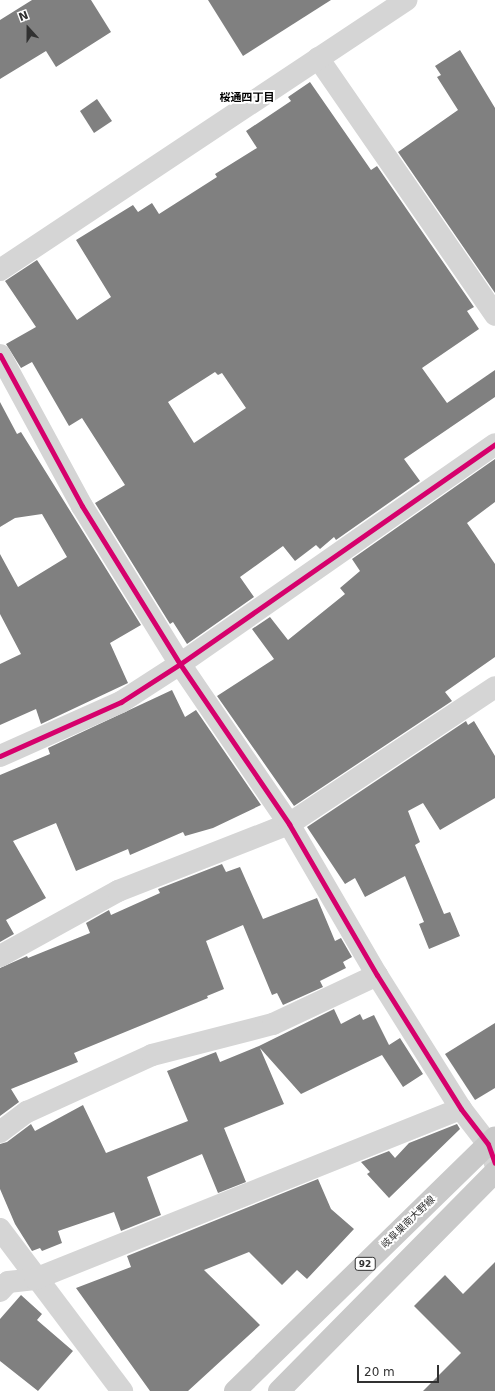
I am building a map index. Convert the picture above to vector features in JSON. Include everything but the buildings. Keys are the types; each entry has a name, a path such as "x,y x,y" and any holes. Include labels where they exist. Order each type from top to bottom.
{"main road":[{"name":"岐阜巣南大野線","path":"235,1391 493,1148"},
{"path":"279,1391 495,1172"}],"street":[{"path":"0,270 407,0"},
{"path":"318,58 495,315"},
{"path":"0,355 82,506 180,664 289,824 377,975 461,1109 493,1148"},
{"path":"0,756 121,702 180,664 495,444"},
{"path":"0,956 118,892 289,824 495,687"},
{"path":"0,1132 27,1112 152,1055 273,1024 377,975"},
{"path":"0,1291 8,1282 35,1278 461,1109"},
{"path":"0,1229 35,1278 122,1391"}],"cycle path":[{"path":"0,355 82,506 180,664 289,824 377,975 461,1109 488,1144 495,1163"},
{"path":"0,756 121,702 180,664 495,444"}],"district":[{"name":"桜通四丁目","path":"247,98"}]}
